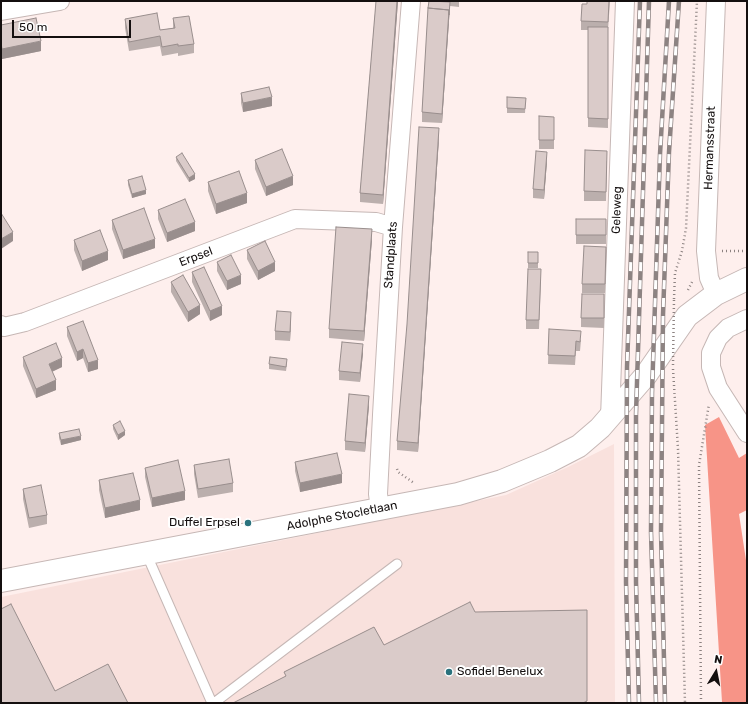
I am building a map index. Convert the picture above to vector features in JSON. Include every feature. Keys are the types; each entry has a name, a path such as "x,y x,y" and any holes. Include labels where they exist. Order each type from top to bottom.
{"street":[{"path":"1,11 60,1"},
{"name":"Standplaats","path":"380,509 378,494 393,226 411,1"},
{"name":"Geleweg","path":"610,418 625,1"},
{"name":"Hermansstraat","path":"716,1 706,251 709,278 716,294"},
{"name":"Erpsel","path":"2,326 32,319 295,219 376,222 393,226"},
{"name":"Adolphe Stocletlaan","path":"1,581 458,494 502,481 550,461 579,446 610,418 646,375 687,316 716,294 747,279"},
{"path":"747,319 728,328 718,338 711,353 711,367 718,388 747,433"}],"lane":[{"path":"146,553 213,703 397,564"}],"path":[{"path":"685,703 678,449 673,365 674,299 675,273 686,228 697,1"},
{"path":"706,251 747,251"},
{"path":"701,703 699,464 709,401 718,388"},
{"path":"411,487 418,486"}],"shaded area":[{"path":"719,417 739,458 747,453 747,510 739,514 747,567 747,703 722,702 705,425"},
{"path":"614,444 615,703 1,703 1,597 506,495"}],"building":[{"path":"376,1 397,1 383,195 360,193"},
{"path":"429,1 450,2 449,15 449,10 428,8"},
{"path":"587,1 609,1 608,22 581,21 582,4 587,4"},
{"path":"428,8 449,10 442,114 422,112"},
{"path":"157,13 160,30 175,28 173,18 189,16 194,44 178,46 178,44 162,47 160,36 129,42 125,19"},
{"path":"36,18 41,41 2,49 1,25"},
{"path":"588,27 608,27 608,119 588,118"},
{"path":"269,87 272,97 243,103 241,93"},
{"path":"507,97 526,98 525,109 507,108"},
{"path":"539,116 554,117 554,140 539,140"},
{"path":"419,127 439,128 418,443 397,441 407,324"},
{"path":"282,149 293,176 266,187 255,160"},
{"path":"585,150 607,151 606,192 584,191"},
{"path":"536,151 547,152 544,190 533,189"},
{"path":"182,153 195,174 189,178 176,157"},
{"path":"239,171 247,193 216,204 208,182"},
{"path":"142,176 146,190 132,194 128,180"},
{"path":"185,199 195,222 167,233 158,210"},
{"path":"144,208 155,239 123,250 112,220"},
{"path":"1,213 13,232 1,239"},
{"path":"576,219 606,219 606,235 576,235"},
{"path":"336,227 372,229 364,331 329,329"},
{"path":"100,230 108,251 82,261 74,240"},
{"path":"265,241 275,262 258,271 247,250"},
{"path":"584,246 606,247 605,284 582,284"},
{"path":"528,252 538,252 538,263 528,263"},
{"path":"231,255 241,275 227,281 217,262"},
{"path":"204,267 222,306 210,311 192,272"},
{"path":"528,269 541,269 539,320 526,320"},
{"path":"183,275 200,305 188,312 171,282"},
{"path":"582,294 604,294 604,318 581,318"},
{"path":"277,311 291,312 290,332 275,331"},
{"path":"83,321 98,360 88,363 83,349 77,352 67,327"},
{"path":"549,329 581,331 580,342 576,341 575,356 548,355"},
{"path":"342,342 363,344 360,373 339,371"},
{"path":"56,343 62,358 49,364 56,380 36,389 23,357"},
{"path":"270,357 287,359 286,367 269,364"},
{"path":"349,394 369,396 365,443 345,441"},
{"path":"120,421 125,431 118,435 113,425"},
{"path":"79,429 81,436 61,440 59,433"},
{"path":"337,453 342,474 300,483 295,462"},
{"path":"229,459 233,483 198,489 194,465"},
{"path":"178,460 185,491 152,498 145,468"},
{"path":"133,473 140,500 105,508 99,480"},
{"path":"41,485 47,515 29,518 23,489"},
{"name":"Sofidel Benelux","path":"470,602 475,612 587,610 587,701 583,703 233,703 286,676 284,672 374,627 384,645"},
{"path":"11,604 55,691 108,664 128,703 1,703 1,609"}],"railway":[{"path":"629,703 626,582 627,367 640,1"},
{"path":"639,703 636,582 636,414 649,1"},
{"path":"656,703 651,532 652,393 660,154 669,1"},
{"path":"665,703 661,532 663,315 669,152 679,1"}],"place":[{"name":"Duffel Erpsel","path":"248,523"},
{"name":"Sofidel Benelux","path":"449,672"}]}
